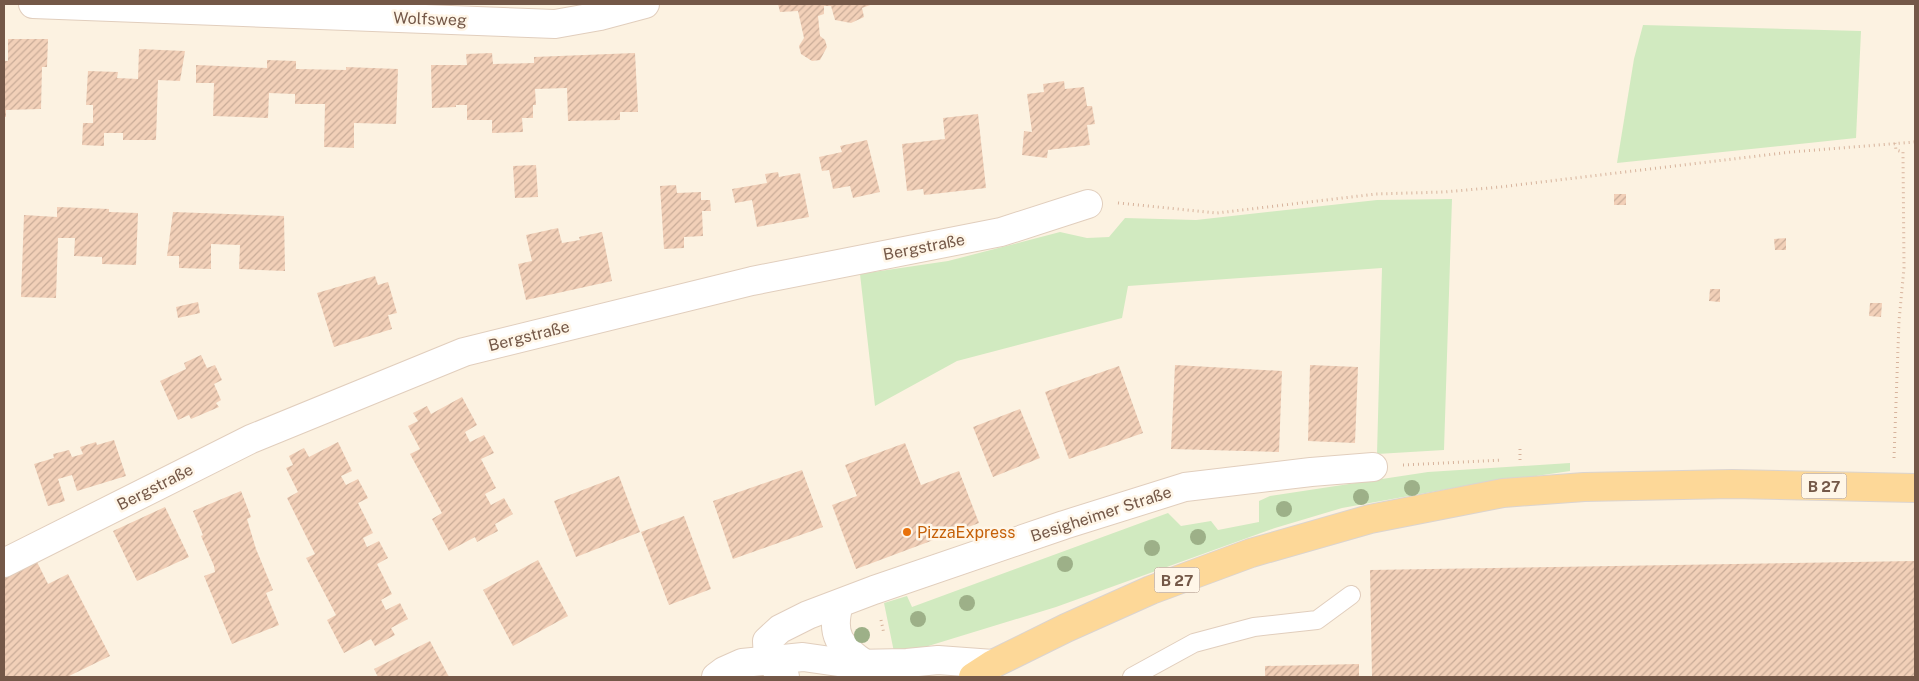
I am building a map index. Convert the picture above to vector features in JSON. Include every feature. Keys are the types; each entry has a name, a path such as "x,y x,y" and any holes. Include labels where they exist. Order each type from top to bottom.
{"main road":[{"name":"B 27","path":"983,671 1066,628 1152,590 1251,553 1370,518 1503,493 1584,486 1732,484 1915,488"}],"street":[{"name":"Wolfsweg","path":"33,4 555,24 600,16 645,4"},
{"name":"Bergstraße","path":"4,563 251,439 464,352 752,281 1001,232 1088,204"},
{"name":"Besigheimer Straße","path":"777,669 767,641 780,629 808,615 1064,525 1186,487 1311,472 1372,467"},
{"path":"839,604 836,623 837,636 850,654 865,664"},
{"path":"716,677 742,663 777,669 803,657 835,668 852,664 938,660 983,671"}],"lane":[{"path":"1132,677 1194,643 1254,627 1317,620 1351,595"}],"path":[{"path":"1088,204 1109,202 1217,212 1376,194 1444,192 1500,187 1791,152 1915,142"},
{"path":"1893,453 1899,321 1904,268 1904,152 1896,150 1895,143"},
{"path":"1520,449 1520,460"}],"green space":[{"path":"1643,25 1861,31 1856,138 1617,163 1634,59"},
{"path":"1452,199 1444,450 1377,454 1382,268 1128,286 1122,318 957,361 875,406 860,274 948,261 1060,232 1087,238 1109,237 1125,218 1196,220 1377,200"},
{"path":"1570,463 1570,471 1459,487 1342,508 1275,528 1056,607 925,647 894,652 884,603 907,596 912,607 1168,513 1181,526 1211,521 1218,530 1259,522 1259,501 1270,496 1428,472"}],"building":[{"path":"778,4 873,4 862,8 864,17 851,23 835,20 831,6 824,6 824,14 818,16 820,36 825,40 827,47 820,60 812,61 801,54 799,46 804,38 798,11 780,12"},
{"path":"8,39 48,39 47,67 42,67 41,109 6,110 6,117 4,117 4,61 8,61"},
{"path":"139,49 185,51 180,81 158,80 156,140 123,140 123,133 104,133 104,146 82,145 83,123 93,123 93,105 86,105 88,71 118,72 117,78 138,79"},
{"path":"492,53 493,64 534,63 534,57 635,53 638,112 620,112 620,120 568,121 567,88 535,89 536,105 533,105 533,118 522,118 523,132 492,133 492,120 467,120 467,105 432,108 431,65 467,65 466,54"},
{"path":"267,60 296,61 296,69 346,70 346,67 398,69 396,124 354,123 354,148 324,147 325,104 295,104 295,94 269,93 268,118 213,116 214,83 196,83 196,65 267,68"},
{"path":"1064,81 1065,89 1084,87 1087,106 1092,106 1095,124 1087,125 1090,145 1048,150 1047,158 1022,155 1024,131 1032,132 1027,94 1044,92 1043,84"},
{"path":"978,114 986,188 924,195 923,189 907,191 902,144 945,139 943,118"},
{"path":"867,140 880,192 853,198 850,186 833,189 829,170 822,171 819,157 842,152 840,146"},
{"path":"536,165 538,197 515,198 513,166"},
{"path":"778,172 779,177 800,173 809,217 757,227 752,200 735,203 732,189 767,183 765,174"},
{"path":"676,185 677,193 701,192 701,200 710,200 711,211 702,211 703,236 684,237 684,248 664,249 660,186"},
{"path":"1614,194 1626,194 1626,205 1614,205"},
{"path":"57,207 109,209 109,212 138,213 136,265 102,264 102,257 74,256 75,238 58,238 56,298 21,297 24,215 57,217"},
{"path":"173,212 284,216 285,271 239,269 240,245 211,244 211,269 179,268 179,256 167,256"},
{"path":"558,228 562,243 580,240 579,237 602,232 612,281 526,300 518,264 532,261 526,235"},
{"path":"1786,238 1786,250 1775,250 1774,239"},
{"path":"375,276 378,285 388,282 397,313 388,315 392,329 334,347 317,293"},
{"path":"1710,289 1720,289 1720,302 1709,301"},
{"path":"198,302 200,313 178,318 176,307"},
{"path":"1870,303 1882,303 1881,317 1869,316"},
{"path":"201,355 207,368 215,365 222,380 214,384 221,400 216,403 219,407 191,419 189,415 178,420 160,381 186,369 184,363"},
{"path":"1175,365 1282,371 1279,452 1171,449"},
{"path":"1310,365 1358,367 1355,443 1308,441"},
{"path":"1119,366 1143,433 1069,459 1045,392"},
{"path":"462,397 477,425 465,432 470,442 484,435 494,453 481,459 496,488 485,494 491,505 504,498 513,514 495,524 498,531 477,542 475,537 449,551 432,519 442,513 410,454 420,449 408,426 418,421 413,413 427,406 431,414"},
{"path":"1020,409 1040,458 993,477 973,427"},
{"path":"114,440 126,476 77,491 72,475 58,479 65,501 48,506 34,464 54,458 53,454 69,450 72,457 83,454 80,447 96,442 97,445"},
{"path":"338,442 352,471 341,476 346,485 358,479 368,498 358,503 373,533 363,538 367,547 379,541 388,558 377,564 392,594 381,600 386,610 400,603 408,619 391,628 395,635 375,646 371,639 344,653 327,620 336,615 306,558 315,554 287,498 298,492 286,468 293,465 289,456 304,448 309,457"},
{"path":"905,443 921,485 959,471 979,523 856,569 832,505 857,496 845,465"},
{"path":"802,470 823,527 733,559 713,501"},
{"path":"619,476 640,532 576,557 554,501"},
{"path":"241,491 251,517 247,519 256,549 273,590 266,593 279,625 232,644 204,576 215,572 214,566 193,511"},
{"path":"165,507 189,557 137,581 113,531"},
{"path":"684,516 711,589 669,605 641,532"},
{"path":"36,560 48,584 68,574 110,656 67,677 4,677 4,577"},
{"path":"538,560 568,616 513,646 483,590"},
{"path":"1915,561 1915,677 1372,677 1370,570"},
{"path":"430,641 449,677 378,677 374,669"},
{"path":"1359,664 1359,677 1265,677 1265,666"}],"place":[{"name":"PizzaExpress","path":"907,532"}]}
